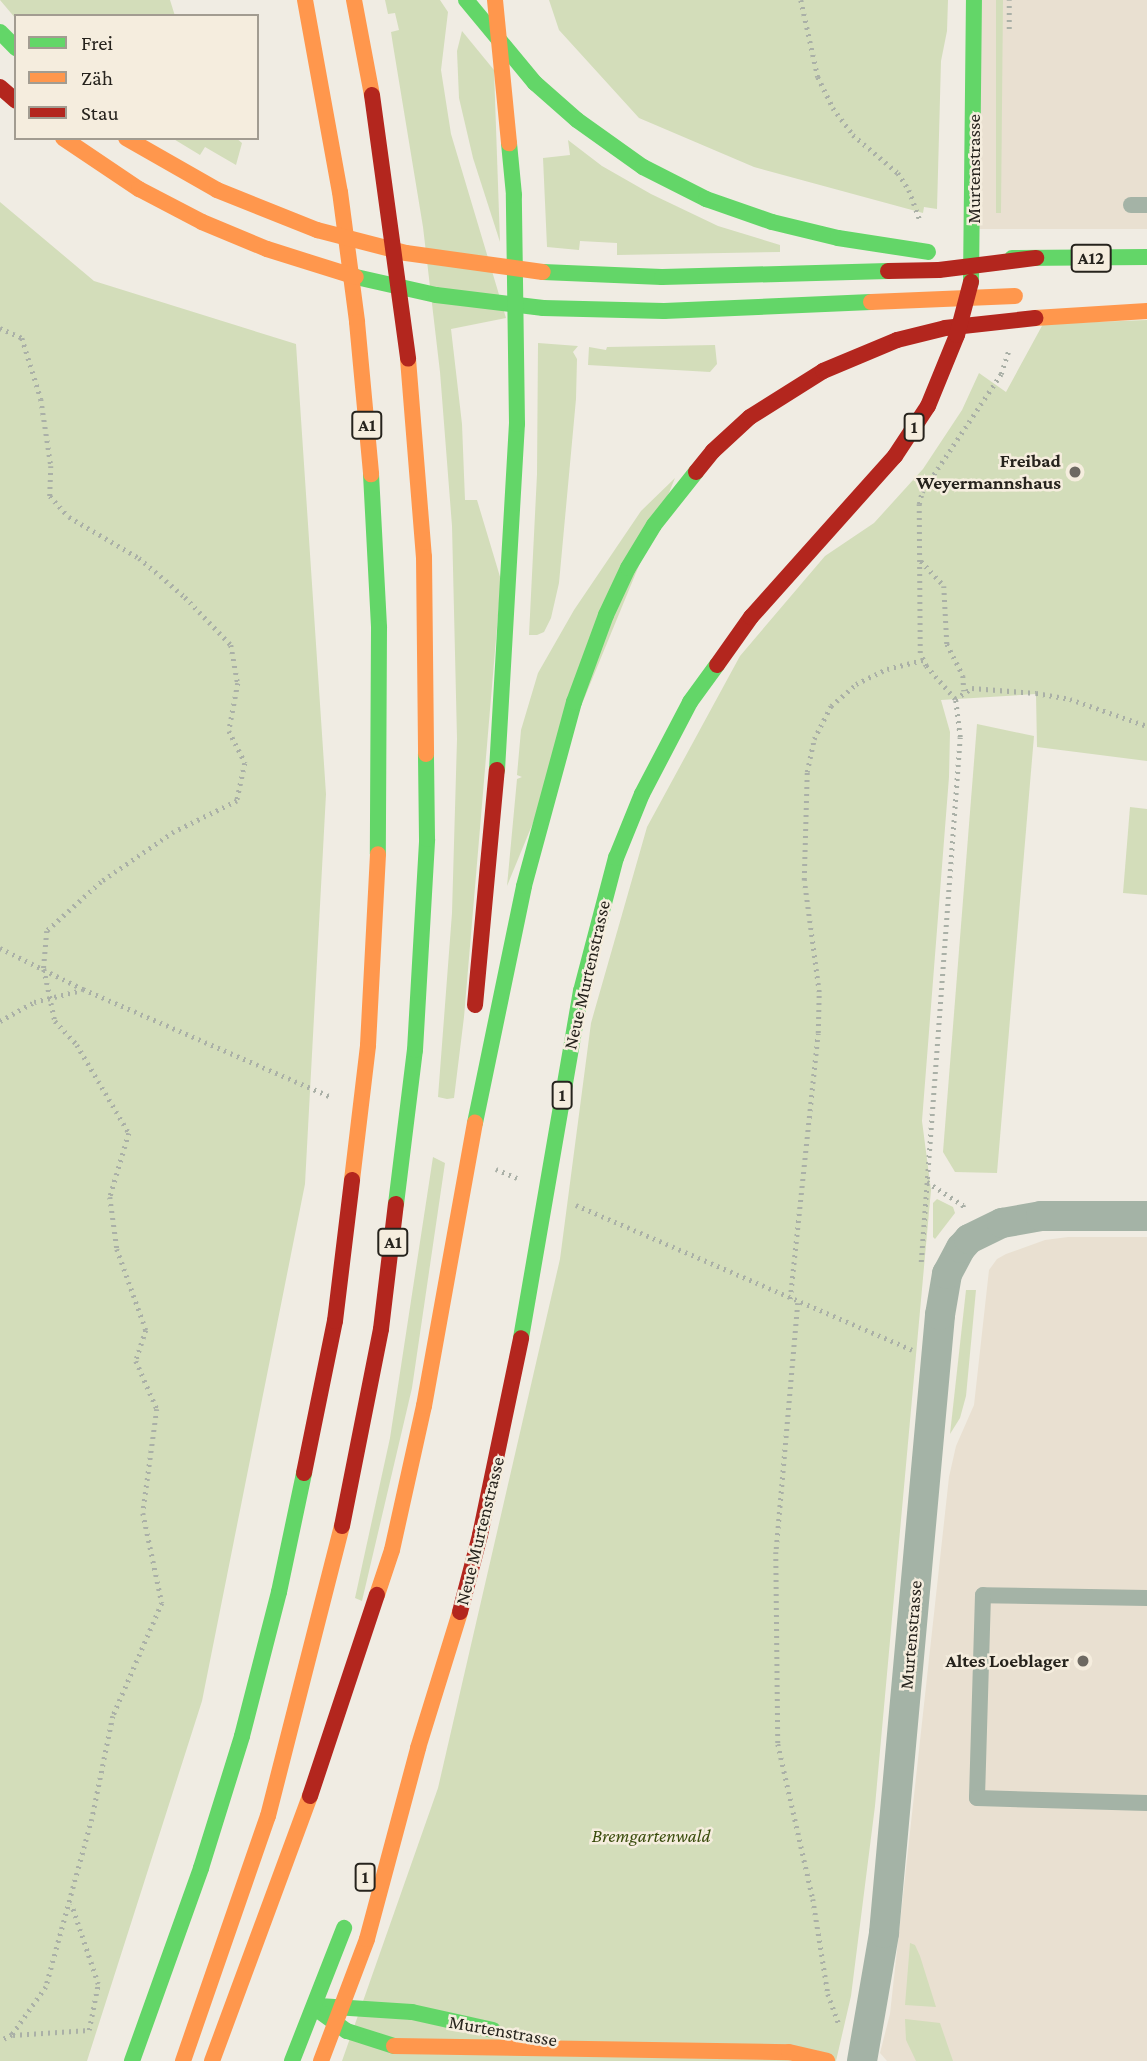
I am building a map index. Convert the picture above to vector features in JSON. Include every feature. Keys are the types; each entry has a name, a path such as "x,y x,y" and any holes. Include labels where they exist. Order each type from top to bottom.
{"main road":[{"name":"A1","path":"183,2061 225,1947 268,1816 330,1583 381,1329 415,1050 427,839 424,558 405,323 381,148 354,0"},
{"path":"466,0 489,31 535,83 577,120 643,167 706,199 772,222 897,248 1036,258"},
{"path":"474,1018 499,758 517,424 514,195 495,0"},
{"name":"Murtenstrasse","path":"957,335 973,272 974,0"},
{"name":"A1","path":"132,2061 205,1855 245,1725 289,1552 334,1321 368,1045 381,778 376,559 357,322 340,192 304,5"},
{"path":"0,32 14,46"},
{"path":"0,87 14,99"},
{"path":"66,140 139,190 202,222 267,249 363,279 424,292 585,310 664,311 1038,295"},
{"path":"129,140 156,158 262,211 317,230 406,253 508,269 587,276 897,271 1036,258"},
{"name":"A12","path":"1036,258 1147,257"},
{"path":"212,2061 311,1796 371,1620 410,1477 487,1057 524,886 574,702 606,615 654,525 713,451 750,417 785,393 835,365 897,340 1010,319 1147,311"},
{"name":"Neue Murtenstrasse","path":"321,2061 367,1939 418,1748 460,1612 491,1490 524,1326 583,980 606,892 628,825 673,732 709,673 774,591 895,456 928,406 957,335"},
{"path":"442,1296 451,1190 464,1095"},
{"name":"Neue Murtenstrasse","path":"371,1862 418,1748"},
{"name":"1","path":"292,2061 350,1913"},
{"path":"367,1939 376,1964"},
{"path":"394,1993 412,2012"},
{"path":"313,2006 361,2037 394,2046"},
{"name":"Murtenstrasse","path":"313,2006 412,2012 438,2020 595,2047"},
{"path":"372,2057 394,2046"},
{"name":"Murtenstrasse","path":"394,2046 789,2052 827,2061"}],"street":[{"name":"Murtenstrasse","path":"862,2061 884,1933 936,1360 947,1274 961,1248 990,1227 1041,1216 1147,1216"}],"lane":[{"path":"973,272 1147,268"},
{"path":"1147,1598 983,1595 977,1798 1147,1803"}],"path":[{"path":"801,0 818,77 833,108 853,135 898,173 909,190 921,223"},
{"path":"0,328 22,338 41,399 51,466 50,496 69,517 148,566 184,597 231,645 237,683 229,731 245,763 237,801 174,832 111,875 47,931 44,970 55,1021 77,1045 130,1133 110,1197 117,1249 146,1330 136,1361 157,1409 144,1513 162,1604 113,1716 92,1819 46,1987 12,2035"},
{"path":"921,1270 960,772 960,737 955,699 923,660 919,505 922,492 990,392 1008,358"},
{"path":"920,561 944,586 947,645 963,676 964,691"},
{"path":"790,1299 818,1033 819,992 804,880 807,772 814,738 831,706 856,684 887,669 923,660"},
{"path":"955,699 964,691 983,687 1070,699 1147,726"},
{"path":"0,948 83,989 296,1082"},
{"path":"0,1021 20,1007 83,989"},
{"path":"928,1182 962,1205"},
{"path":"597,1214 798,1303 936,1360"},
{"path":"798,1303 776,1552 778,1744 813,1899 826,1987 840,2028"},
{"path":"0,2041 12,2035 89,2030 98,1984 70,1901"}],"shaded area":[{"path":"976,0 1147,0 1147,229 976,229"},
{"path":"1068,1237 1147,1237 1147,2061 887,2061 880,2053 890,2014 949,1477 956,1446 974,1405 989,1270 997,1259 1006,1254 1045,1240"}],"green space":[{"path":"0,0 170,0 174,14 14,14 14,17"},
{"path":"385,0 440,0 448,12 441,70 451,134 506,318 451,329 462,424 465,500 477,500 501,580 464,1017 454,1098 447,1099 438,1097 452,913 457,739 452,526 440,372 423,227 391,32 399,30 395,13 388,14"},
{"path":"549,0 948,0 947,31 941,61 937,209 924,207 923,213 754,167 639,118 559,30"},
{"path":"996,0 1003,0 1001,213 996,213"},
{"path":"462,31 494,70 500,242 473,158 459,98 457,51"},
{"path":"175,140 238,140 242,143 236,165 205,147 200,155"},
{"path":"568,140 602,166 651,194 718,226 780,245 780,252 617,255 617,243 580,241 579,250 547,247 543,158 570,155"},
{"path":"0,202 94,281 296,344 326,794 305,1184 202,1701 87,2061 0,2061"},
{"name":"Bremgartenwald","path":"1147,320 1147,761 1037,747 1036,694 941,700 950,732 949,777 922,1121 931,1190 875,1806 851,1996 836,2061 342,2061 438,1788 560,1259 591,1023 647,827 740,656 825,556 874,523 923,469 962,410 979,373 1006,392 1043,324"},
{"path":"538,343 578,346 573,352 577,359 576,399 559,583 551,618 544,632 529,635 537,474"},
{"path":"715,345 717,364 710,372 588,365 589,347 606,350 607,347"},
{"path":"675,478 507,886 517,779 522,777 517,775 521,730 538,673 574,610 641,511"},
{"path":"977,724 1034,736 997,1173 955,1172 943,1152"},
{"path":"1130,807 1147,809 1147,895 1123,893"},
{"path":"433,1157 445,1163 412,1388 362,1601 355,1598 390,1438"},
{"path":"937,1199 953,1207 955,1213 935,1239 933,1203"},
{"path":"966,1290 976,1290 966,1396 960,1418 950,1434"},
{"path":"910,1943 915,1945 920,1956 936,2007 905,2005"},
{"path":"905,2019 940,2023 953,2061 916,2061 906,2040"}],"traffic: fast":[{"path":"466,0 535,83 577,120 643,167 706,199 772,222 838,238 928,252"},
{"path":"971,282 974,0"},
{"path":"0,32 14,46"},
{"path":"497,770 517,424 514,195 509,143"},
{"path":"1012,258 1147,257"},
{"path":"543,272 662,277 888,271"},
{"path":"356,277 436,295 543,308 664,311 871,302"},
{"path":"475,1123 524,886 574,702 606,615 628,568 654,525 696,472"},
{"path":"371,474 379,628 378,854"},
{"path":"521,1338 581,991 616,858 642,794 690,702 717,665"},
{"path":"396,1204 415,1050 427,839 426,754"},
{"path":"132,2061 201,1868 242,1736 279,1592 304,1473"},
{"path":"292,2061 344,1928"},
{"path":"319,2006 412,2012"},
{"path":"315,2008 347,2031 394,2046"},
{"path":"412,2012 493,2030"}],"traffic: slow":[{"path":"305,0 340,192 357,322 371,474"},
{"path":"354,0 372,95"},
{"path":"495,0 509,143"},
{"path":"66,140 139,189 202,222 267,249 356,277"},
{"path":"130,140 217,190 317,230 406,253 543,272"},
{"path":"871,302 1015,296"},
{"path":"1035,318 1147,311"},
{"path":"408,359 424,557 426,754"},
{"path":"352,1180 368,1045 378,854"},
{"path":"377,1595 392,1550 424,1406 475,1123"},
{"path":"183,2061 268,1816 342,1526"},
{"path":"321,2061 367,1939 418,1748 460,1612"},
{"path":"212,2061 310,1796"},
{"path":"394,2046 789,2052 827,2061"}],"traffic: jam":[{"path":"0,87 14,99"},
{"path":"372,95 408,359"},
{"path":"888,271 939,270 1036,258"},
{"path":"717,665 751,617 895,456 928,406 957,335 971,282"},
{"path":"696,472 713,451 750,417 823,371 897,340 945,328 1035,318"},
{"path":"475,1005 497,770"},
{"path":"304,1473 335,1321 352,1180"},
{"path":"342,1526 381,1329 396,1204"},
{"path":"460,1612 480,1535 521,1338"},
{"path":"310,1796 377,1595"}],"place":[{"name":"Freibad Weyermannshaus","path":"1075,472"},
{"name":"Altes Loeblager","path":"1083,1661"}]}
